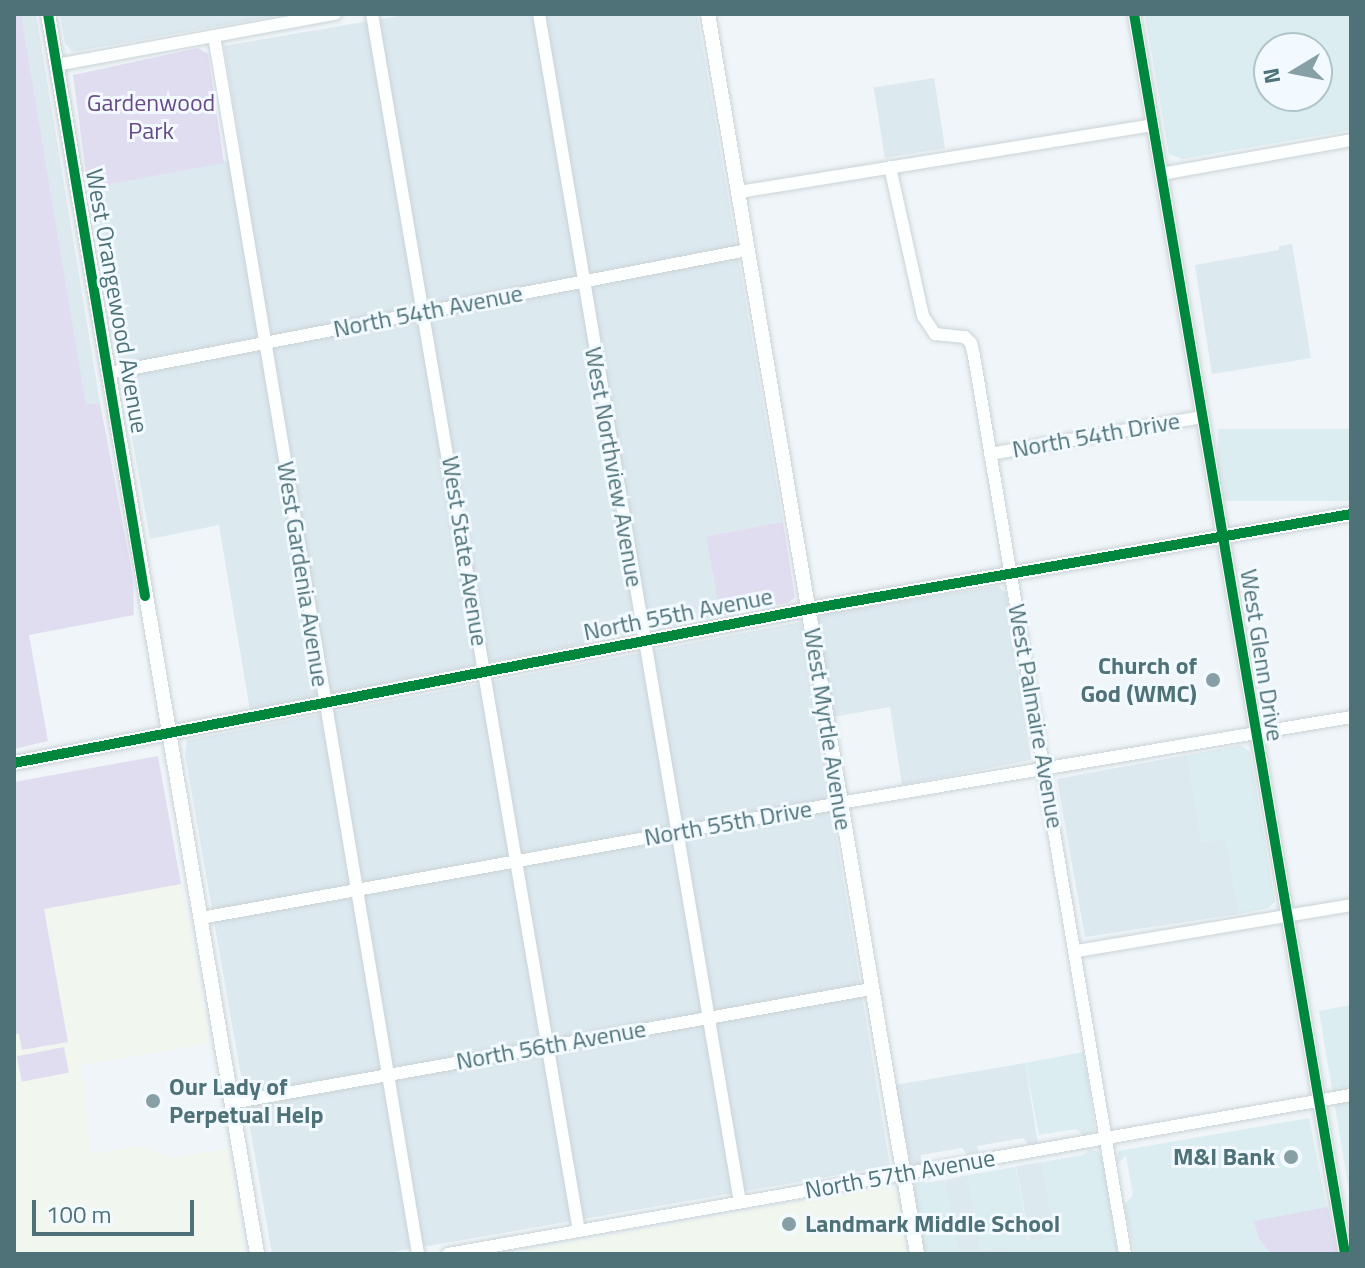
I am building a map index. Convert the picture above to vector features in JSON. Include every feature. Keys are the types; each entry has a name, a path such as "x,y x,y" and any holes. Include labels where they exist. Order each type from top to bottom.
{"street":[{"name":"West Orangewood Avenue","path":"48,14 257,1254"},
{"path":"56,65 335,14"},
{"name":"West State Avenue","path":"372,14 425,311 579,1231"},
{"name":"West Northview Avenue","path":"539,14 675,833 740,1202"},
{"name":"West Myrtle Avenue","path":"708,14 917,1254"},
{"name":"West Glenn Drive","path":"1134,14 1345,1254"},
{"name":"West Gardenia Avenue","path":"214,36 418,1254"},
{"path":"739,192 1153,125"},
{"path":"1161,174 1351,140"},
{"name":"West Palmaire Avenue","path":"890,167 928,327 935,334 965,337 971,343 1077,951 1125,1254"},
{"name":"North 54th Avenue","path":"109,373 747,250"},
{"name":"North 54th Drive","path":"990,454 1202,417"},
{"name":"North 55th Avenue","path":"14,763 809,609 1351,514"},
{"name":"North 55th Drive","path":"201,918 840,803 1351,717"},
{"path":"1077,951 1351,905"},
{"name":"North 56th Avenue","path":"231,1103 871,989"},
{"name":"North 57th Avenue","path":"448,1254 1351,1095"}],"shaded area":[{"path":"14,14 36,14 100,403 86,406"},
{"path":"60,14 287,14 73,52 65,44"},
{"path":"410,14 697,14 783,522 706,536 720,616 250,710 219,525 150,539 88,188 242,158 224,46"},
{"path":"1351,14 1351,130 1182,159 1169,154 1145,15"},
{"path":"934,78 945,148 885,158 874,88"},
{"path":"1292,244 1311,358 1212,374 1195,265 1279,250 1279,246"},
{"path":"1218,429 1351,429 1351,501 1218,501"},
{"path":"998,586 1006,593 1031,760 902,785 890,707 832,717 817,619 823,614"},
{"path":"801,622 890,1166 381,1254 272,1254 185,754 187,740"},
{"path":"1241,745 1250,752 1275,901 1269,908 1239,914 1226,838 1202,842 1187,755"},
{"path":"1187,755 1202,842 1226,838 1239,914 1085,937 1057,779"},
{"path":"158,756 210,1043 81,1065 91,1154 140,1146 174,1158 229,1148 244,1254 14,1254 14,782"},
{"path":"1351,1005 1351,1203 1319,1011"},
{"path":"1084,1052 1095,1131 1084,1136 1076,1129 1039,1135 1025,1063"},
{"path":"1025,1063 1038,1144 1030,1146 1023,1138 977,1146 979,1155 968,1156 962,1148 921,1155 921,1165 910,1163 895,1085"},
{"path":"1309,1118 1336,1254 1135,1254 1124,1206 1133,1195 1126,1155 1117,1165 1118,1151"},
{"path":"1088,1150 1097,1151 1102,1156 1118,1254 1007,1254 1005,1246 981,1250 968,1175 1016,1167 1029,1242 1055,1238 1042,1162 1083,1155"},
{"path":"1042,1162 1055,1238 1030,1242 1016,1167"},
{"path":"968,1175 981,1250 1006,1246 1007,1254 958,1254 945,1180"},
{"path":"924,1179 925,1183 945,1180 958,1254 923,1254 912,1189 918,1180"},
{"name":"Landmark Middle School","path":"886,1186 897,1193 907,1254 506,1254"}],"green space":[{"path":"14,14 21,14 86,405 100,403 133,578 134,615 29,635 48,741 14,749"},
{"name":"Gardenwood Park","path":"198,48 208,54 224,163 88,188 73,75"},
{"path":"783,522 795,598 787,603 720,616 706,536"},
{"path":"158,756 181,884 44,909 68,1042 22,1050 19,1034 14,1034 14,782"},
{"path":"64,1047 69,1073 22,1082 17,1056"},
{"path":"1328,1207 1338,1254 1271,1254 1259,1239 1254,1221"}],"cycle path":[{"path":"48,14 145,596"},
{"path":"1134,14 1345,1254"},
{"path":"14,763 809,609 1351,514"}],"place":[{"name":"Church of God (WMC)","path":"1213,680"},
{"name":"Our Lady of Perpetual Help","path":"153,1101"},
{"name":"M&I Bank","path":"1291,1157"},
{"name":"Landmark Middle School","path":"789,1224"}]}
